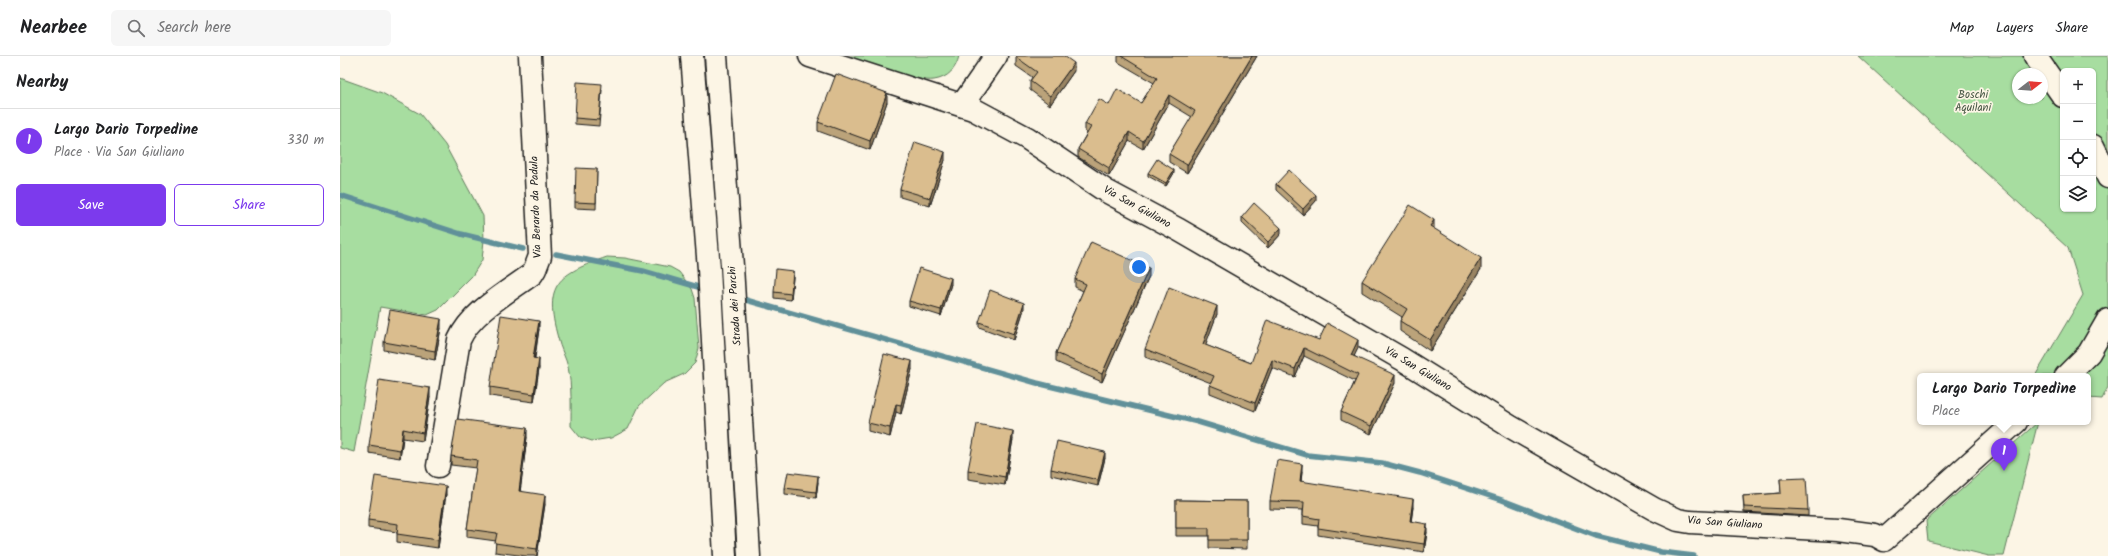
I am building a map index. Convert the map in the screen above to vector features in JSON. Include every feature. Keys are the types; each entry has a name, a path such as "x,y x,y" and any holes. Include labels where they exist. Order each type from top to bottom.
{"main road":[{"name":"Via Berardo da Padula","path":"438,466 459,340 463,330 476,316 532,274 540,256 530,56"},
{"path":"692,56 709,269 725,556"},
{"name":"Strada dei Parchi","path":"716,56 732,266 749,556"},
{"name":"Via San Giuliano","path":"810,56 962,105 999,122 1106,191 1178,230 1382,347 1511,427 1666,515 1678,520 1703,524 1838,530 1875,535 1885,548 2013,425"},
{"path":"962,105 996,56"},
{"path":"2035,56 2060,92"},
{"path":"2096,152 2108,177"},
{"path":"2069,373 2089,353 2108,320"}],"green space":[{"path":"842,56 959,56 956,65 947,75 939,79 926,80 903,75"},
{"name":"Boschi Aquilani","path":"1858,56 2108,56 2108,387 2102,399 2091,398 2091,373 2037,373 2083,295 2068,248"},
{"path":"340,78 382,93 420,114 445,145 483,216 484,240 482,260 472,276 438,310 427,315 380,307 354,452 340,448"},
{"path":"607,257 625,258 670,267 679,272 692,289 695,298 699,348 695,363 684,374 664,383 639,406 628,429 611,438 592,441 580,437 571,426 569,374 558,338 552,305 554,293 558,284 566,276 577,269"},
{"path":"2035,425 2037,425 2004,556 1989,556 1928,541 1926,521"}],"building":[{"path":"1064,56 1074,63 1050,96 1030,81 1037,72 1016,57"},
{"path":"1121,56 1252,56 1187,165 1169,154 1195,111 1169,95 1143,141 1129,132 1109,168 1078,149 1091,127 1085,124 1099,99 1109,105 1117,89 1141,103 1157,78"},
{"path":"836,74 887,93 870,141 818,122"},
{"path":"577,82 602,84 599,120 575,118"},
{"path":"915,142 945,152 930,198 900,189"},
{"path":"1157,159 1174,170 1166,183 1148,173"},
{"path":"576,168 597,169 596,203 575,202"},
{"path":"1289,170 1316,195 1303,209 1276,184"},
{"path":"1254,203 1281,228 1268,242 1242,217"},
{"path":"1410,205 1434,220 1430,226 1481,258 1430,340 1400,321 1407,309 1362,281"},
{"path":"1091,242 1149,268 1102,374 1056,353 1086,284 1075,279"},
{"path":"919,268 951,278 941,310 909,301"},
{"path":"776,269 793,271 791,294 774,292"},
{"path":"1169,287 1217,306 1203,344 1251,363 1267,320 1319,340 1327,323 1358,340 1351,355 1395,375 1371,426 1341,412 1358,375 1304,348 1295,369 1272,360 1255,403 1210,385 1214,376 1145,349"},
{"path":"990,290 1024,303 1014,334 979,322"},
{"path":"390,310 441,319 435,351 384,342"},
{"path":"501,315 539,321 533,358 539,359 534,394 490,387"},
{"path":"884,354 912,361 901,405 896,404 890,428 868,423"},
{"path":"379,380 430,388 423,433 403,429 400,450 369,445"},
{"path":"457,419 527,428 519,491 545,495 537,549 495,543 497,533 467,529 477,460 451,456"},
{"path":"977,424 1013,431 1005,477 968,470"},
{"path":"1057,441 1105,452 1098,480 1051,469"},
{"path":"1277,460 1302,464 1300,481 1413,499 1410,521 1427,524 1424,544 1318,528 1319,519 1303,516 1304,502 1270,501"},
{"path":"788,472 818,476 816,492 785,488"},
{"path":"375,476 446,486 438,540 397,534 398,524 368,520"},
{"path":"1806,478 1808,510 1744,507 1743,496 1781,493 1780,479"},
{"path":"1176,500 1247,501 1247,540 1209,540 1209,528 1176,528"}],"waterway":[{"path":"340,195 461,234 523,249"},
{"path":"556,254 643,271 705,289"},
{"path":"739,298 1037,383 1198,422 1307,455 1382,463 1420,473 1502,500 1596,536 1661,552 1694,556"}],"place":[{"name":"Largo Dario Torpedine","path":"2004,471"}]}
